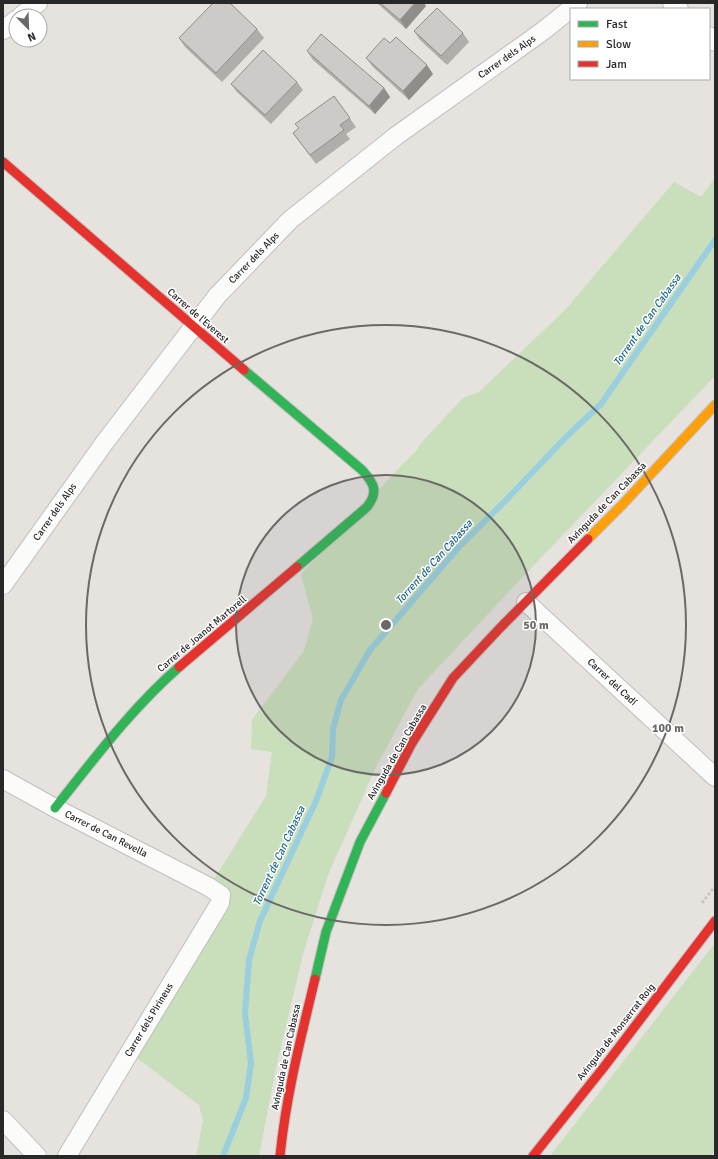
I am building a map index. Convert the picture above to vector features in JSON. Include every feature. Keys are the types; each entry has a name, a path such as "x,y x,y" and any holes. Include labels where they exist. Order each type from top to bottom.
{"street":[{"name":"Carrer dels Alps","path":"3,585 105,442 217,296 290,220 396,136 543,31 570,9"},
{"name":"Carrer de l'Everest","path":"3,162 193,327 362,470 370,478 375,491"},
{"name":"Avinguda de Can Cabassa","path":"280,1156 283,1128 301,1036 326,932 360,842 412,743 453,678 623,504 715,405"},
{"name":"Carrer de Joanot Martorell","path":"55,808 118,729 161,684 367,507 373,500 375,491"},
{"name":"Carrer del Cadí","path":"526,602 715,777"},
{"name":"Carrer de Can Revella","path":"3,779 55,808 209,887"},
{"name":"Carrer dels Pirineus","path":"67,1156 220,903 221,894 209,887"},
{"name":"Avinguda de Monserrat Roig","path":"533,1156 604,1067 715,921"},
{"path":"3,1120 37,1156"}],"green space":[{"path":"715,178 715,376 418,689 376,767 328,875 303,954 276,1068 259,1156 196,1156 203,1121 199,1105 129,1052 220,903 209,887 266,796 272,752 251,749 252,720 304,651 313,619 301,574 417,450 421,443 463,398 479,392 565,310 674,182 701,197"},
{"path":"715,943 715,1147 712,1156 550,1156"}],"building":[{"path":"213,3 230,3 257,29 216,73 179,38"},
{"path":"380,3 415,3 400,20"},
{"path":"437,8 463,33 441,56 414,31"},
{"path":"321,34 384,88 369,106 307,51"},
{"path":"396,37 427,65 403,91 366,58 384,38 390,43"},
{"path":"263,50 297,82 265,115 231,84"},
{"path":"334,96 350,118 340,125 344,130 310,155 293,133 299,128 295,124"}],"waterway":[{"name":"Torrent de Can Cabassa","path":"223,1156 246,1098 251,1063 245,1013 249,960 260,921 316,801 332,757 333,729 341,700 370,650 459,547 566,437 601,404 715,240"}],"traffic: fast":[{"path":"244,370 362,470 370,479 374,488 373,497 367,507 297,567"},
{"path":"55,808 129,717 145,699 179,667"},
{"path":"315,979 326,932 360,842 386,793"}],"traffic: slow":[{"path":"588,539 623,504 715,405"}],"traffic: jam":[{"path":"3,162 244,370"},
{"path":"386,793 412,743 453,678 588,539"},
{"path":"179,667 297,567"},
{"path":"533,1156 604,1067 715,921"},
{"path":"280,1156 290,1089 315,979"}]}
